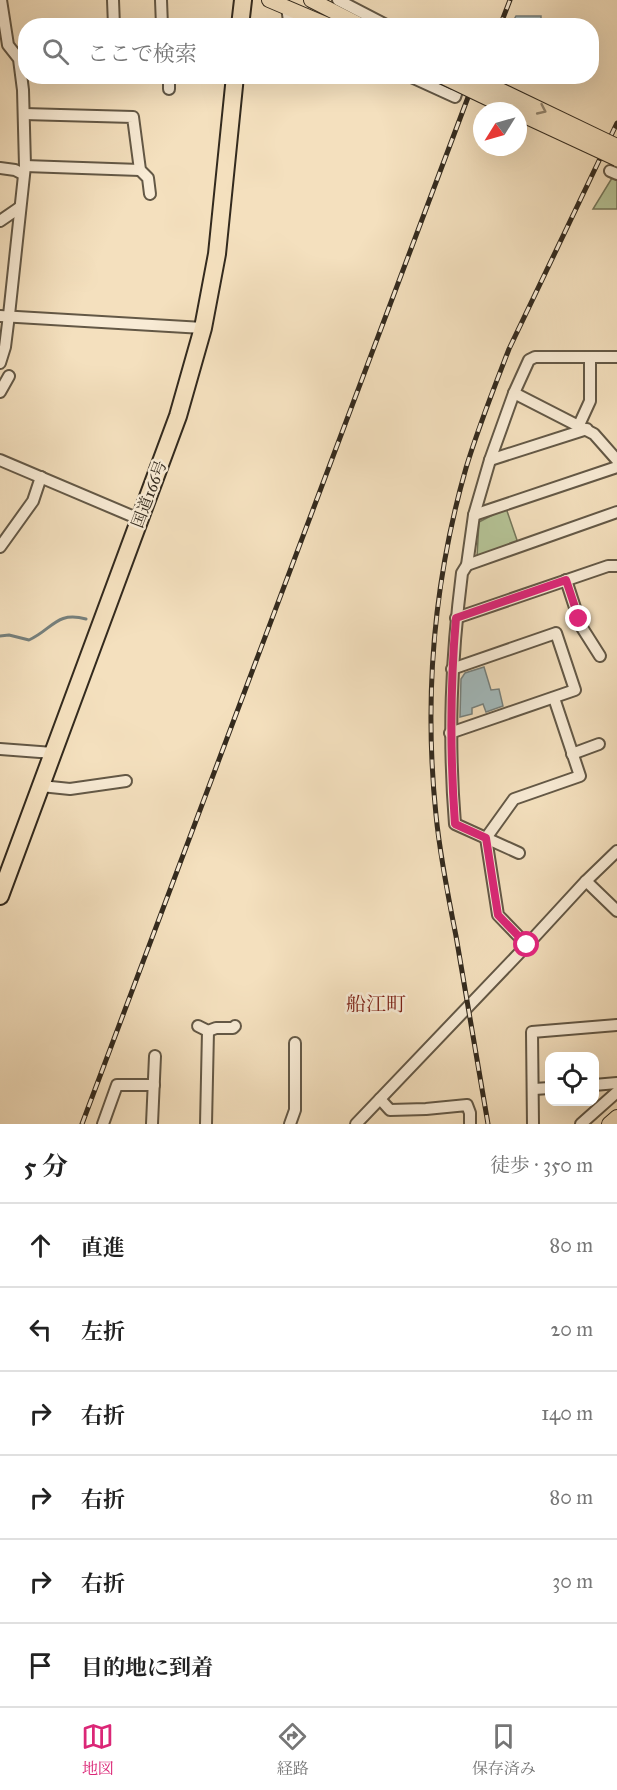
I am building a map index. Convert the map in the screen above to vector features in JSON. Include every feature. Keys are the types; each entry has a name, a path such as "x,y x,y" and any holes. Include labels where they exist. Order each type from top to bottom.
{"highway":[{"path":"241,18 243,0"},
{"name":"国道166号","path":"0,896 178,416 203,328 217,254 234,84"}],"main road":[{"path":"269,0 311,18"},
{"path":"310,0 347,18"},
{"path":"458,84 495,102"},
{"path":"488,84 617,146"},
{"path":"527,118 615,168"},
{"path":"609,1124 617,1117"}],"street":[{"path":"1,0 4,49 18,57"},
{"path":"113,0 114,18"},
{"path":"161,0 162,18"},
{"path":"338,0 373,18"},
{"path":"286,7 288,18"},
{"path":"0,363 5,347 4,316 24,170 23,84"},
{"path":"427,84 455,97 459,84"},
{"path":"24,114 134,117 140,170 147,178 150,194"},
{"path":"0,168 140,170"},
{"path":"0,221 19,208"},
{"path":"4,316 203,328"},
{"path":"519,853 455,824 450,733 452,669 462,573 467,565 474,515 490,460 514,393 529,360 535,357 617,357"},
{"path":"583,427 590,401 590,357"},
{"path":"0,392 9,376"},
{"path":"514,393 594,434 617,459"},
{"path":"490,460 583,427"},
{"path":"0,460 139,519"},
{"path":"474,515 617,467"},
{"path":"0,547 33,501 41,477"},
{"path":"467,565 617,512"},
{"path":"456,618 608,566 617,566"},
{"path":"566,580 581,626 600,656"},
{"path":"450,733 575,690 556,633 452,669"},
{"path":"527,945 498,915 486,838 513,799 580,776 554,698"},
{"path":"572,754 599,744"},
{"path":"0,749 52,753"},
{"path":"41,786 70,789 126,781"},
{"path":"356,1124 617,851"},
{"path":"586,881 617,911"},
{"path":"533,1124 532,1032 617,1025"},
{"path":"206,1124 203,1028 235,1026"},
{"path":"290,1124 295,1110 295,1043"},
{"path":"152,1124 155,1056"},
{"path":"599,1085 617,1083"},
{"path":"103,1124 117,1085 154,1085"},
{"path":"534,1089 545,1088"},
{"path":"581,1124 617,1092"},
{"path":"380,1099 390,1110 467,1105 470,1124"}],"green space":[{"path":"612,178 617,180 617,209 593,209"},
{"path":"506,508 518,543 477,557 479,522"}],"water":[{"path":"516,16 541,16 541,18 515,18"},
{"path":"484,667 491,690 499,689 503,706 486,712 483,704 472,708 472,714 460,717 461,679 465,673"}],"waterway":[{"path":"0,636 9,635 29,640 61,619 68,617 86,619"}],"railway":[{"path":"503,18 510,0"},
{"path":"82,1124 473,84"},
{"path":"488,1124 444,876 436,815 431,728 434,640 439,596 455,510 486,408 509,349 617,123"}],"district":[{"name":"船江町","path":"376,1004"}],"route":[{"path":"527,945 498,915 486,838 455,824 450,733 456,618 566,580 579,619"}]}
